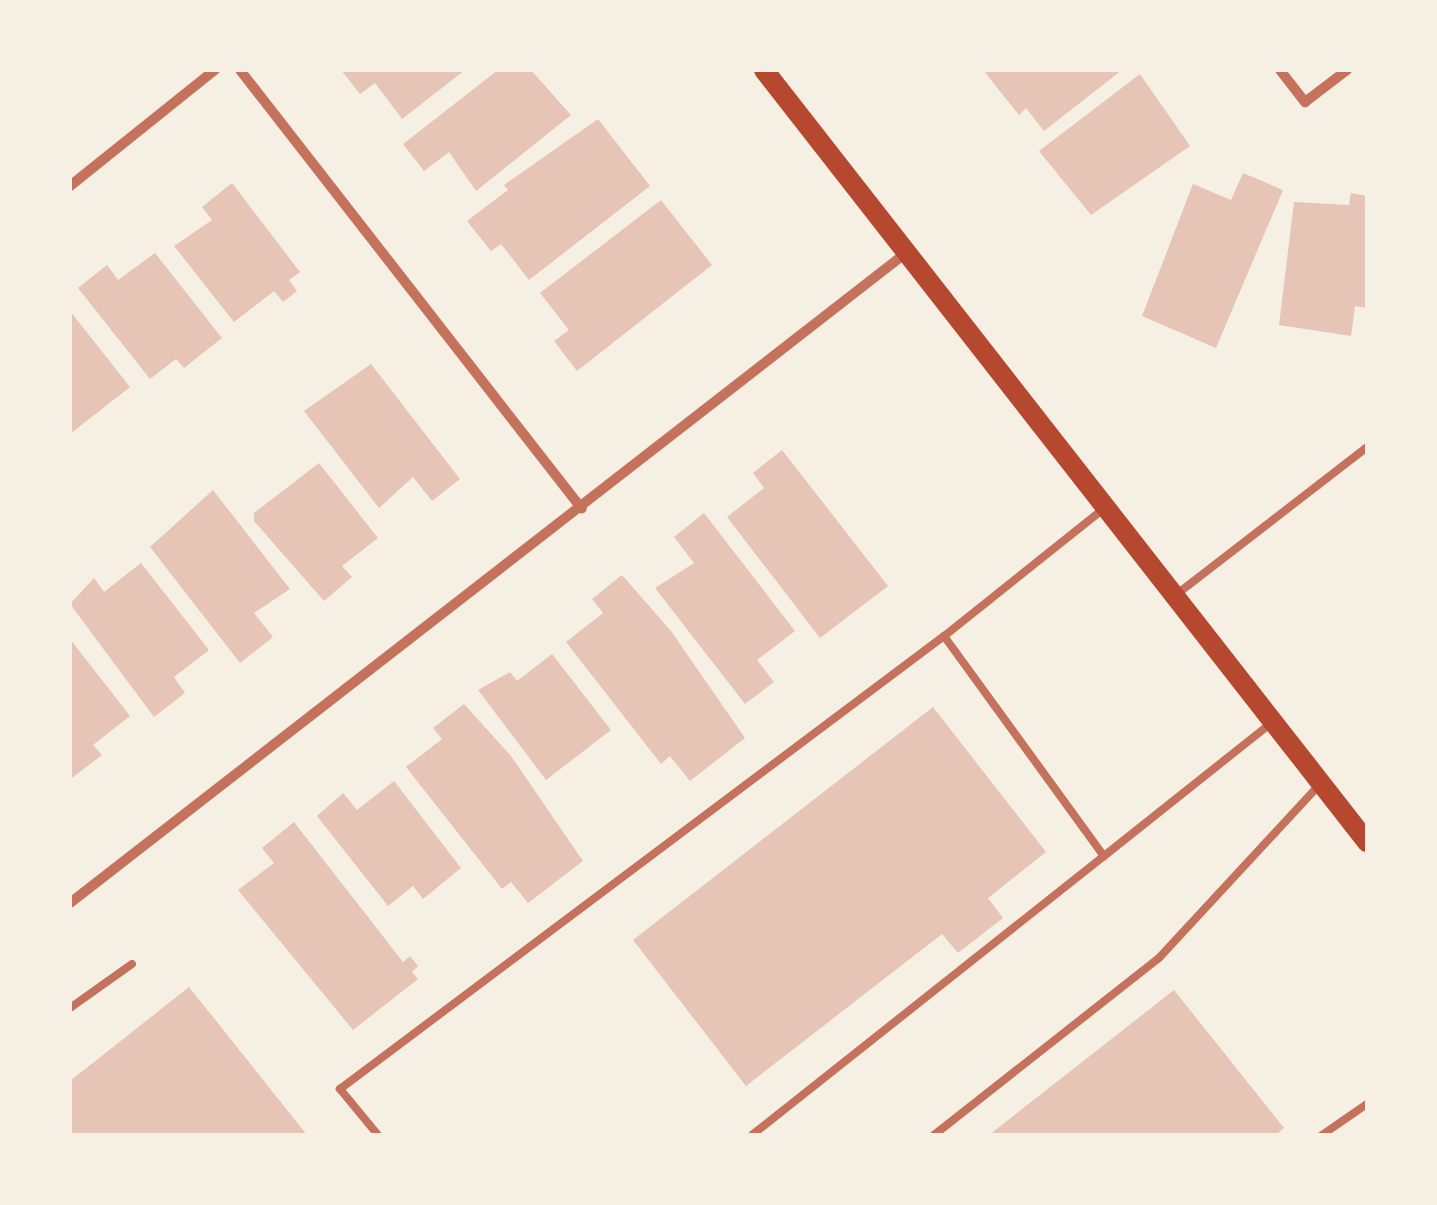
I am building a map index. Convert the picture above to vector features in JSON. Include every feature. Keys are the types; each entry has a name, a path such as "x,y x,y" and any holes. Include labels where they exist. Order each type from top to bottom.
{"main road":[{"path":"764,70 1367,842"}],"street":[{"path":"70,186 214,70"},
{"path":"240,70 582,509"},
{"path":"1280,70 1305,102 1347,70"},
{"path":"70,902 582,509 907,252"}],"lane":[{"path":"1175,596 1367,447"},
{"path":"378,1135 340,1089 944,636 1106,507"},
{"path":"944,636 1104,856"},
{"path":"752,1135 1273,721"},
{"path":"934,1135 1159,958 1321,783"},
{"path":"70,1008 132,964"},
{"path":"1322,1135 1367,1104"}],"building":[{"path":"341,70 465,70 402,119 375,83 360,94"},
{"path":"498,70 531,70 571,115 476,191 449,152 424,171 403,144"},
{"path":"983,70 1122,70 1044,131 1026,108 1019,115"},
{"path":"1140,74 1190,146 1091,215 1039,151"},
{"path":"598,119 650,186 529,280 501,244 491,251 467,221 508,190 504,185"},
{"path":"1243,173 1283,190 1216,348 1142,316 1193,184 1231,200"},
{"path":"232,183 300,272 289,280 297,291 283,302 274,291 234,322 174,246 212,220 202,207"},
{"path":"1351,193 1367,196 1367,301 1366,308 1355,306 1351,336 1279,325 1294,202 1349,205"},
{"path":"661,200 712,265 577,371 554,341 569,330 540,293"},
{"path":"155,253 222,338 184,368 176,359 150,379 78,288 107,265 118,280"},
{"path":"70,311 130,387 70,434"},
{"path":"371,364 460,479 432,501 413,477 379,508 304,411"},
{"path":"782,450 888,586 820,638 727,517 764,488 753,473"},
{"path":"319,463 378,538 342,566 352,577 324,601 254,521 254,513"},
{"path":"213,490 290,589 254,613 273,637 240,663 150,547"},
{"path":"704,513 795,631 757,660 774,682 745,704 655,588 694,563 674,537"},
{"path":"141,563 209,650 174,677 185,693 154,717 70,604 94,578 104,592"},
{"path":"622,575 671,631 745,738 690,781 670,756 661,764 566,642 603,613 592,599"},
{"path":"70,639 130,716 93,745 102,755 72,778"},
{"path":"552,654 611,730 546,780 478,690 510,672 517,681"},
{"path":"464,704 511,756 583,861 528,903 511,882 502,889 406,767 442,739 433,728"},
{"path":"933,707 1046,852 988,898 1003,918 958,953 942,934 746,1086 633,940"},
{"path":"394,781 461,868 423,899 413,886 388,906 317,816 343,793 357,810"},
{"path":"294,822 403,962 410,956 418,966 412,972 418,979 353,1030 238,890 274,863 262,848"},
{"path":"189,987 307,1135 70,1135 70,1081"},
{"path":"1174,990 1284,1128 1276,1135 989,1135"}]}
